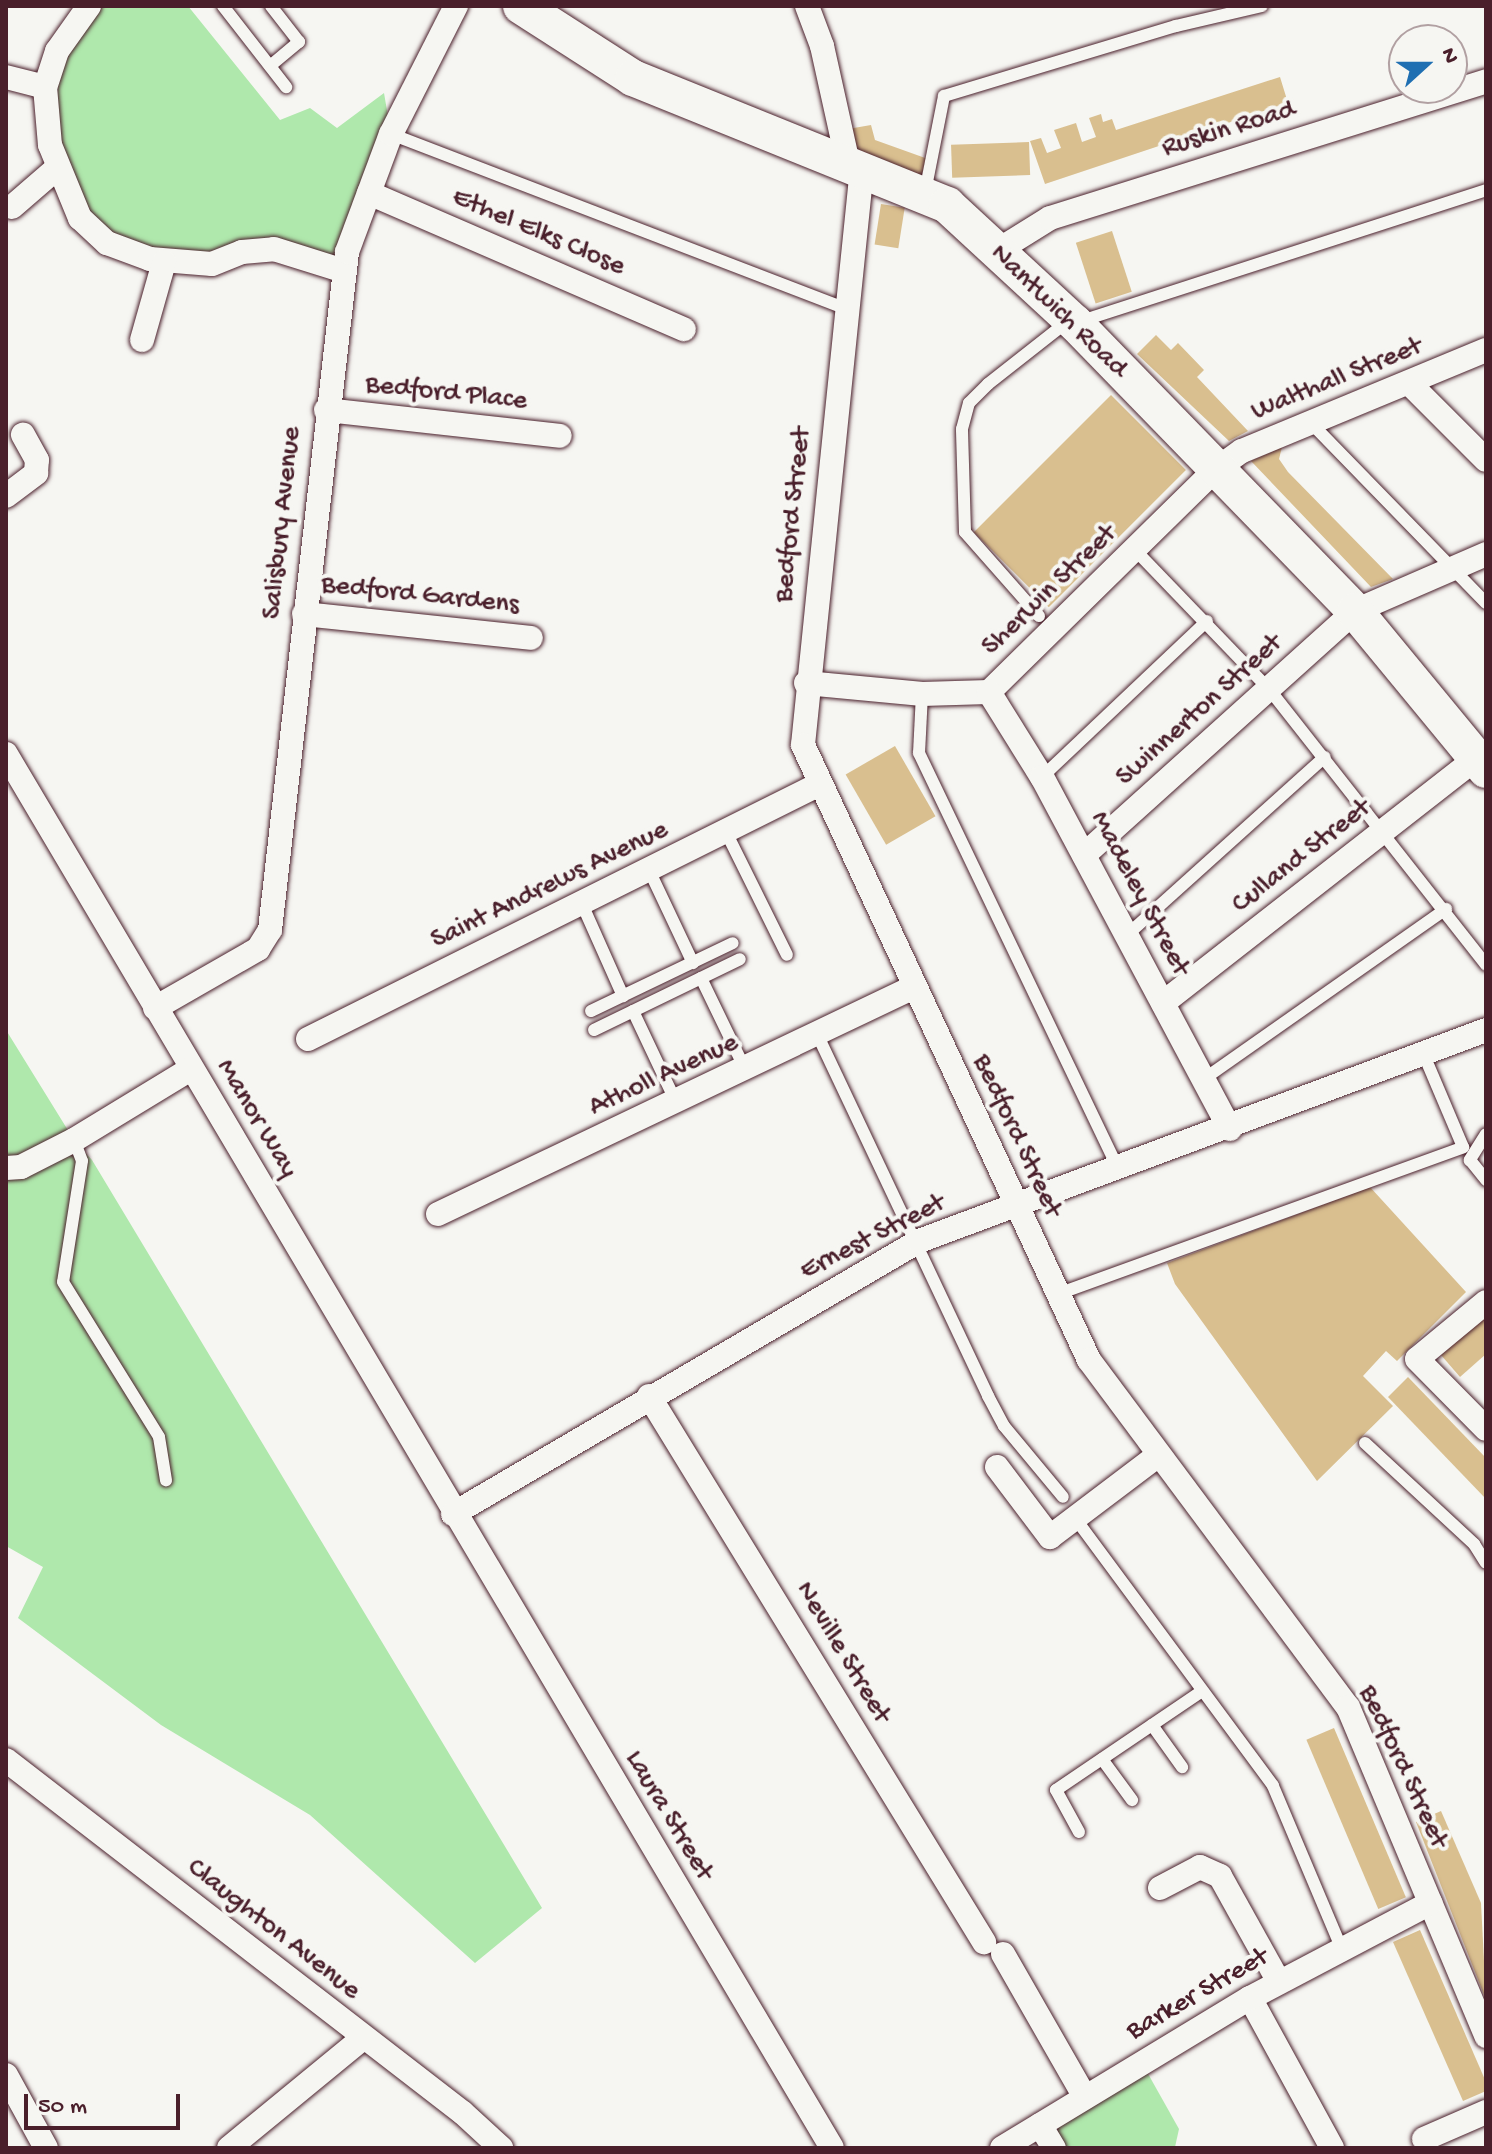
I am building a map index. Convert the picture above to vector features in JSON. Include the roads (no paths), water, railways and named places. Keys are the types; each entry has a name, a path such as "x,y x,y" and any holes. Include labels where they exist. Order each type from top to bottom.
{"main road":[{"name":"Nantwich Road","path":"521,6 633,78 855,165 947,205 1073,321 1214,471 1355,611 1482,764"}],"street":[{"path":"89,6 57,51 45,87 57,168 80,218 107,243 164,262 212,264 242,252 274,249 344,271"},
{"name":"Salisbury Avenue","path":"155,1008 258,949 270,930 344,271 391,134 456,6"},
{"name":"Bedford Street","path":"807,6 822,46 855,165 847,309 806,683 803,745 818,785 1089,1360 1157,1456 1348,1707 1486,2036"},
{"path":"6,77 45,87"},
{"name":"Ruskin Road","path":"997,251 1050,218 1486,81"},
{"path":"12,207 57,168"},
{"name":"Ethel Elks Close","path":"369,193 684,329"},
{"path":"142,340 164,262"},
{"name":"Walthall Street","path":"1214,471 1242,451 1486,350"},
{"path":"1410,384 1484,455"},
{"name":"Bedford Place","path":"326,410 560,436"},
{"path":"6,496 36,473 37,460 23,435"},
{"name":"Sherwin Street","path":"806,683 922,694 989,692 1136,551 1214,471"},
{"name":"Swinnerton Street","path":"1084,855 1355,611 1486,554"},
{"name":"Bedford Gardens","path":"304,614 531,638"},
{"name":"Madeley Street","path":"989,692 1042,777 1230,1129"},
{"name":"Manor Way","path":"6,754 453,1514"},
{"name":"Culland Street","path":"1163,1003 1384,831 1482,764"},
{"name":"Saint Andrews Avenue","path":"308,1039 818,785"},
{"name":"Atholl Avenue","path":"438,1214 677,1104 914,987"},
{"name":"Ernest Street","path":"453,1514 649,1396 919,1241 1230,1129 1486,1030"},
{"path":"6,1168 21,1167 74,1140 191,1069"},
{"path":"1486,1302 1417,1359 1486,1429"},
{"name":"Neville Street","path":"649,1396 1085,2097"},
{"path":"997,1467 1050,1537 1069,1508 1157,1456"},
{"name":"Laura Street","path":"453,1514 832,2148"},
{"name":"Claughton Avenue","path":"6,1760 501,2148"},
{"path":"1160,1888 1200,1867 1220,1876 1279,1982"},
{"name":"Barker Street","path":"1002,2148 1250,1998 1430,1903"},
{"path":"1250,1998 1332,2148"},
{"path":"229,2148 363,2038"},
{"path":"6,2075 46,2148"},
{"path":"1424,2139 1486,2112"},
{"path":"1040,2125 1054,2148"}],"lane":[{"path":"223,6 286,87"},
{"path":"270,66 299,42 271,6"},
{"path":"925,196 944,96 1176,26 1262,6"},
{"path":"391,134 847,309"},
{"path":"1039,616 965,532 962,429 969,403 988,384 1073,321 1486,190"},
{"path":"1311,423 1456,568 1486,603"},
{"path":"1136,551 1207,621 1269,689 1446,909 1486,965"},
{"path":"1042,777 1207,621"},
{"path":"922,694 919,753 1118,1169"},
{"path":"1127,935 1325,757"},
{"path":"726,832 787,955"},
{"path":"649,870 693,963"},
{"path":"582,904 623,996"},
{"path":"1204,1079 1446,909"},
{"path":"591,1011 733,943"},
{"path":"594,1030 740,959"},
{"path":"701,978 746,1071"},
{"path":"633,1011 677,1104"},
{"path":"818,1036 919,1241 1004,1426 1069,1508 1273,1786 1342,1949"},
{"path":"1058,1294 1463,1147 1424,1055"},
{"path":"1486,1134 1470,1160 1486,1180"},
{"path":"74,1140 82,1161 63,1282 159,1437 166,1480"},
{"path":"1365,1443 1482,1549 1486,1563"},
{"path":"1079,1832 1056,1790 1202,1691"},
{"path":"1152,1725 1182,1767"},
{"path":"1102,1759 1132,1800"}]}
